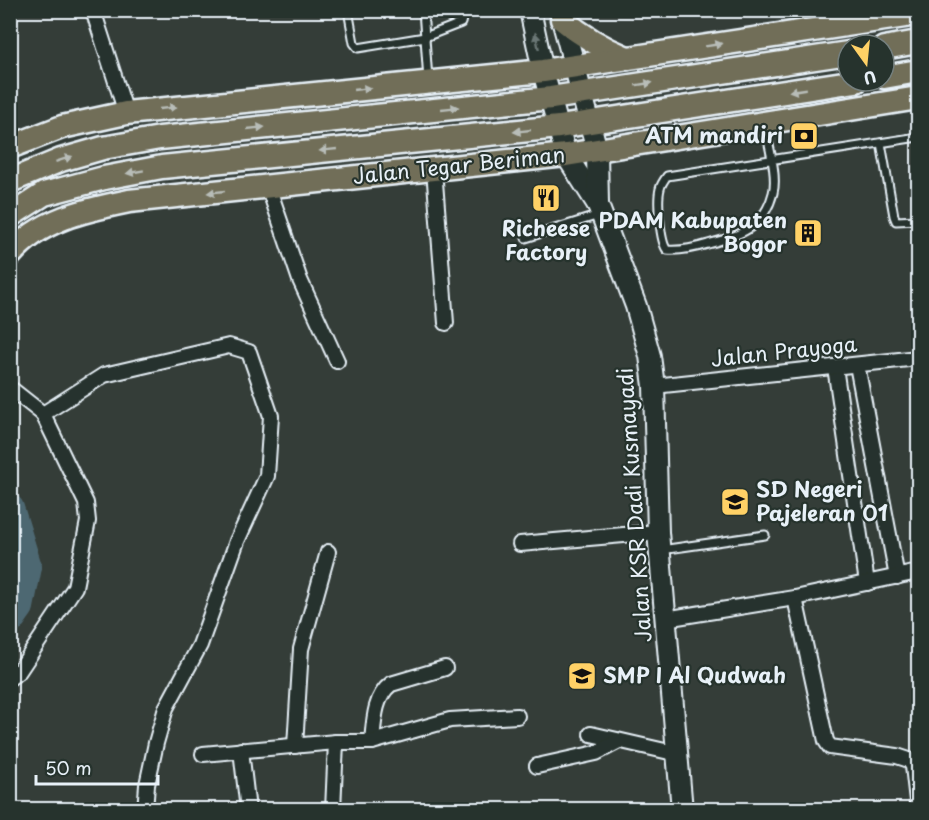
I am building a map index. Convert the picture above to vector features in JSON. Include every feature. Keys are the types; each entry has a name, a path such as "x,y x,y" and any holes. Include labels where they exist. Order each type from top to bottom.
{"main road":[{"name":"Jalan KSR Dadi Kusmayadi","path":"530,10 543,71 566,155 600,210 636,306 650,356 654,386 659,541 682,810"},
{"path":"10,147 62,127 126,113 543,71 918,14"},
{"path":"561,15 583,37 601,48 628,58"},
{"name":"Jalan KSR Dadi Kusmayadi","path":"561,15 597,150 600,210"},
{"path":"896,46 918,42"},
{"path":"10,182 61,160 103,148 160,138 550,98 836,55"},
{"path":"896,75 918,71"},
{"name":"Jalan Tegar Beriman","path":"10,216 44,195 104,178 162,167 559,127 836,84"},
{"name":"Jalan Tegar Beriman","path":"10,255 21,242 48,224 85,210 129,201 566,155 918,98"}],"street":[{"path":"93,10 126,113"},
{"path":"434,169 446,323"},
{"path":"268,186 300,280 337,361"},
{"path":"43,414 104,375 229,346 249,352 271,416 267,476 237,541 200,645 166,708 147,785 145,810"},
{"name":"Jalan Prayoga","path":"654,386 918,358"},
{"path":"857,365 897,577"},
{"path":"835,367 867,583"},
{"path":"10,388 43,414 86,503 88,521 75,588 19,671 10,678"},
{"path":"520,544 659,541"},
{"path":"295,746 301,649 328,552"},
{"path":"665,619 795,598 918,572"},
{"path":"795,598 826,741 830,747 897,756 909,760 913,766 918,810"},
{"path":"372,742 376,711 385,688 391,684 445,668"},
{"path":"203,754 336,742 372,742 450,720 517,716"},
{"path":"591,734 678,754"},
{"path":"537,766 596,753 619,741"},
{"path":"333,810 336,742"},
{"path":"241,750 248,810"}],"lane":[{"path":"348,10 354,43 358,48 425,37 461,23 464,10"},
{"path":"423,10 428,83"},
{"path":"765,124 772,161 774,192 764,214 746,232 736,237 700,246 667,250 664,247 659,197 660,187 667,176 772,161 918,137"},
{"path":"881,143 896,221 918,220"},
{"path":"526,238 600,210"},
{"path":"659,541 765,535"}],"waterway":[{"path":"10,508 28,567 20,607 10,621"}],"place":[{"name":"ATM mandiri","path":"804,136"},
{"name":"Richeese Factory","path":"546,198"},
{"name":"PDAM Kabupaten Bogor","path":"808,233"},
{"name":"SD Negeri Pajeleran 01","path":"735,502"},
{"name":"SMP I Al Qudwah","path":"582,676"}]}
